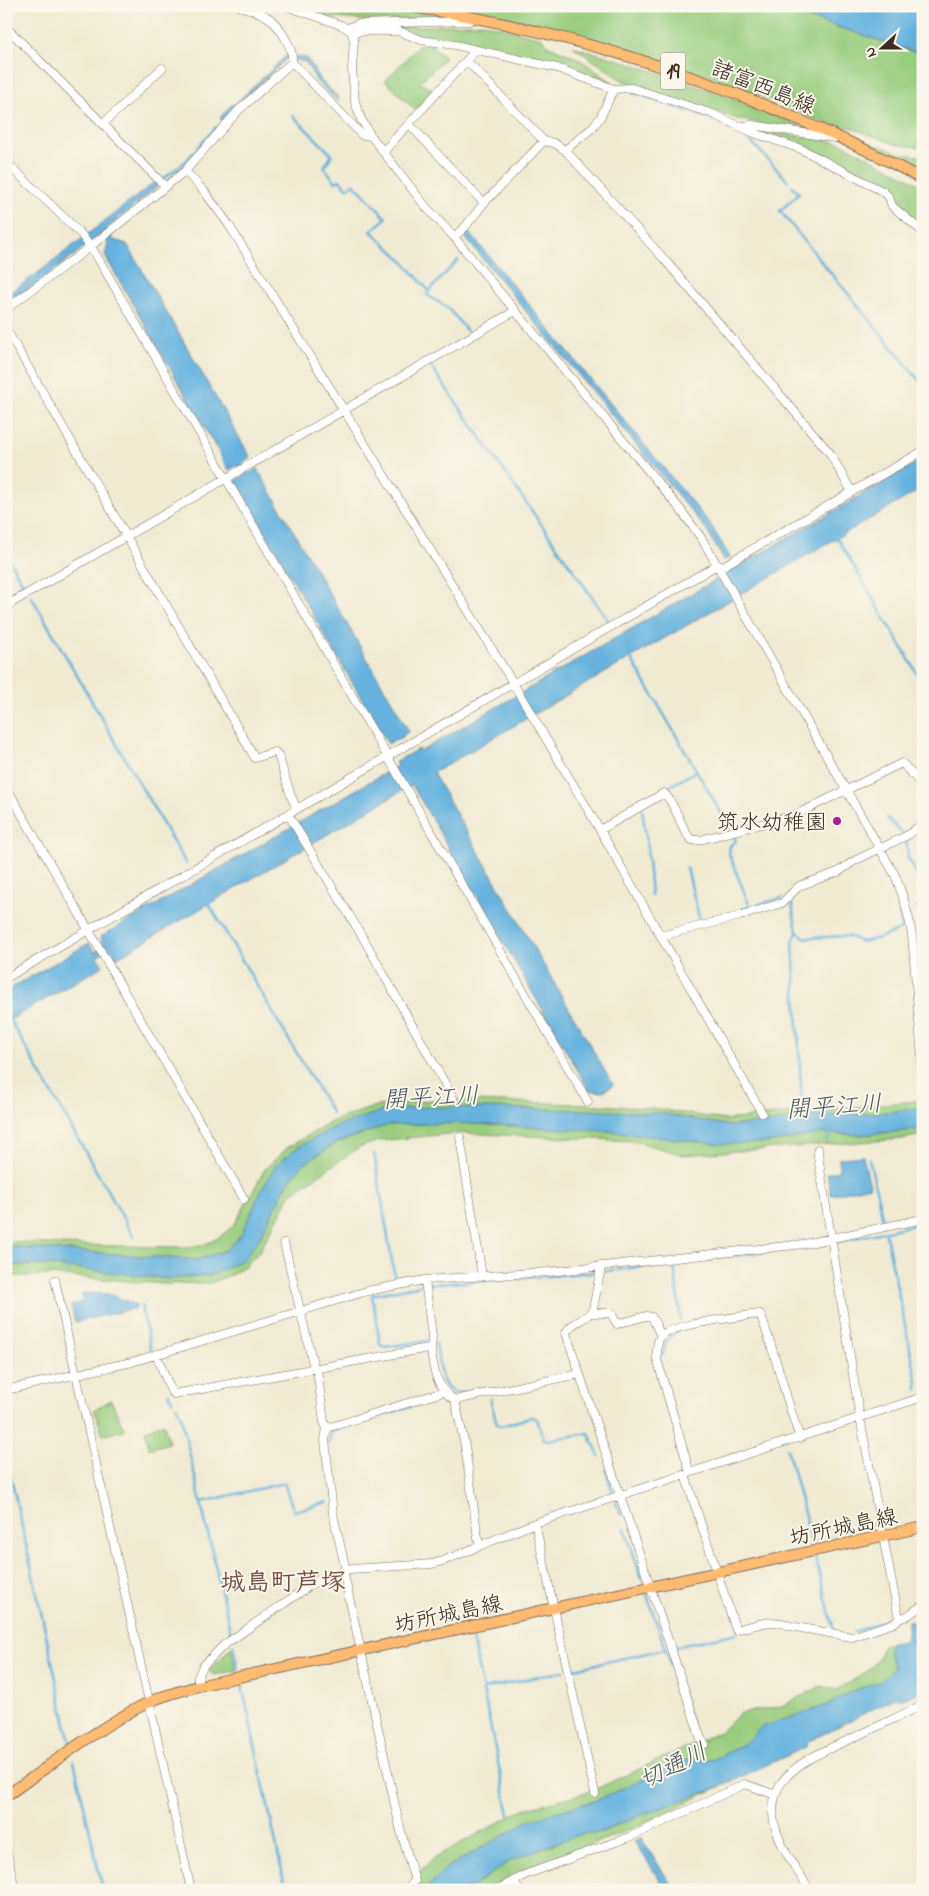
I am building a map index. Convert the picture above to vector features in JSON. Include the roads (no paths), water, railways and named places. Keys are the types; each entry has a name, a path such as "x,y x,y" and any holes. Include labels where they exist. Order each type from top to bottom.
{"main road":[{"name":"諸富西島線","path":"407,6 477,17 647,61 746,97 840,137 923,180"},
{"name":"坊所城島線","path":"6,1796 117,1720 148,1702 198,1686 923,1527"}],"street":[{"path":"240,6 266,16 273,22 288,43 292,59 362,135 371,136"},
{"path":"286,6 350,31 399,31 422,40 455,45 557,68 614,89 632,88 710,113 801,149 884,192 892,206 923,232"},
{"path":"350,31 358,24 469,21 477,17"},
{"path":"6,28 166,186"},
{"path":"350,31 354,40 352,78 355,102 361,119 371,136 426,207 516,311 680,509 702,539 895,875 910,916 923,1070"},
{"path":"383,152 476,50"},
{"path":"6,309 185,172 238,111 292,59"},
{"path":"467,61 544,141 554,142 565,150 664,259 829,452 852,492"},
{"path":"103,124 162,68"},
{"path":"565,150 600,118 614,89"},
{"path":"409,124 484,203"},
{"path":"741,126 752,125 837,139 840,137"},
{"path":"454,238 484,203 544,141"},
{"path":"6,162 82,236 100,261 588,1102"},
{"path":"185,172 204,191 229,225 518,692 600,830 762,1113"},
{"path":"6,606 516,311"},
{"path":"6,329 255,758 275,752 278,755 290,796 297,809"},
{"path":"6,978 717,565 723,566 922,453"},
{"path":"600,830 664,793 676,808 688,836 692,840 700,840 783,819 902,762 923,786"},
{"path":"6,787 244,1199"},
{"path":"288,814 365,942 453,1098"},
{"path":"660,936 779,904 799,886 838,872 854,861 908,835 923,823"},
{"path":"460,1137 482,1276"},
{"path":"818,1149 860,1418 899,1619"},
{"path":"6,1390 132,1362 367,1291 425,1280 548,1272 804,1244 923,1219"},
{"path":"284,1243 300,1312 316,1368 324,1422 327,1428 324,1440 333,1514 345,1569 344,1574 400,1828 415,1881 405,1890"},
{"path":"591,1314 600,1266"},
{"path":"55,1280 191,1890"},
{"path":"425,1280 434,1370 442,1392 455,1400 579,1374"},
{"path":"661,1336 652,1317 646,1316 617,1324 611,1312 591,1314 578,1320 567,1329 566,1333 701,1738 705,1744"},
{"path":"800,1438 760,1314 681,1326 668,1330 661,1336 658,1344 659,1371 687,1474 736,1630 771,1622 782,1622 790,1626 852,1637 894,1624 923,1605"},
{"path":"156,1354 171,1391 174,1394 394,1353 431,1349"},
{"path":"327,1428 442,1392"},
{"path":"198,1686 198,1678 203,1666 224,1645 318,1580 345,1569 432,1564 455,1557 479,1545 535,1523 923,1397"},
{"path":"455,1400 465,1446 479,1545"},
{"path":"535,1523 595,1794"},
{"path":"810,1890 791,1861 774,1825 773,1810 781,1783 791,1772 814,1757 923,1705"},
{"path":"497,1890 527,1874 632,1836 745,1784 776,1795"},
{"path":"6,1848 15,1890"},
{"path":"513,1881 519,1890"}],"water":[{"path":"773,6 923,6 923,56 915,52"},
{"path":"287,55 307,58 320,80 339,98 338,101 317,82 306,62 287,58 222,121 220,118 231,105 234,105"},
{"path":"156,181 159,185 106,229 114,240 127,244 251,458 242,463 248,474 257,468 409,731 397,741 396,739 388,744 235,481 244,475 238,465 229,470 105,256 108,243 101,234 39,282 6,303 6,295 34,276"},
{"path":"469,232 710,524 730,557 724,560 705,528 464,236"},
{"path":"923,459 923,488 433,773 613,1085 602,1092 589,1090 412,785 113,960 107,950 97,956 103,966 6,1022 6,991 89,943 95,952 104,946 100,937 397,766 395,762 418,749 421,751"},
{"path":"25,583 27,588 6,600 6,594"},
{"path":"430,1107 660,1113 730,1126 777,1122 803,1117 890,1112 923,1107 923,1129 860,1135 825,1133 767,1143 716,1144 608,1131 456,1123 388,1125 336,1143 303,1164 287,1184 259,1239 244,1259 211,1275 170,1279 45,1265 6,1265 6,1248 14,1247 197,1260 226,1250 241,1235 260,1193 276,1165 298,1147 337,1126 385,1110"},
{"path":"863,1156 870,1186 831,1195 827,1173 839,1171 839,1158"},
{"path":"81,1293 108,1294 136,1305 137,1308 75,1322 71,1305 83,1302"},
{"path":"909,1620 914,1623 915,1634 912,1641 916,1644 923,1642 923,1691 901,1700 895,1698 807,1742 806,1747 719,1787 628,1820 602,1832 580,1834 512,1860 467,1890 425,1890 446,1868 530,1820 597,1800 689,1759 713,1760 744,1744 761,1727 828,1705 852,1691 880,1682 894,1668 888,1651 892,1643 905,1641"},
{"path":"641,1838 675,1890 666,1890 634,1841"}],"waterway":[{"path":"633,93 638,95"},
{"path":"645,97 688,111"},
{"path":"698,114 715,119"},
{"path":"293,116 332,155 324,167 336,182 340,180 347,188 354,184 386,218 371,231 402,260 429,291 458,260"},
{"path":"163,179 186,161 216,127"},
{"path":"742,132 788,181"},
{"path":"792,186 799,193 780,211 923,385"},
{"path":"429,291 427,295 448,308 467,331"},
{"path":"430,365 608,620"},
{"path":"837,538 923,683"},
{"path":"6,555 23,584"},
{"path":"31,596 186,864"},
{"path":"631,658 730,828"},
{"path":"662,791 696,771"},
{"path":"642,810 651,895"},
{"path":"887,818 903,834"},
{"path":"734,836 736,841 730,846 729,854 750,907"},
{"path":"906,838 908,858 923,886"},
{"path":"687,868 700,921 730,913"},
{"path":"742,909 782,898"},
{"path":"791,899 797,932 806,938 848,936 862,942 879,938 902,929 899,912"},
{"path":"209,904 332,1113"},
{"path":"916,908 923,905"},
{"name":"開平江川","path":"797,932 793,942 802,1103"},
{"path":"10,1020 134,1237"},
{"name":"開平江川","path":"827,1141 831,1131"},
{"path":"374,1154 395,1279"},
{"path":"869,1158 883,1221"},
{"path":"837,1242 923,1223"},
{"path":"885,1231 917,1381 917,1390"},
{"path":"810,1246 828,1243"},
{"path":"729,1256 773,1251"},
{"path":"606,1271 722,1257"},
{"path":"674,1263 681,1321"},
{"path":"68,1264 68,1273"},
{"path":"514,1279 595,1272"},
{"path":"429,1284 506,1280"},
{"path":"422,1285 372,1295 380,1344 383,1347 428,1341"},
{"path":"141,1306 151,1351"},
{"path":"663,1355 664,1347 670,1336 677,1332"},
{"path":"436,1343 440,1372 450,1390 459,1393 480,1389"},
{"path":"169,1393 172,1401"},
{"path":"416,1405 442,1398"},
{"path":"490,1398 497,1424 501,1426 532,1417 537,1419 544,1439 548,1440 589,1433 599,1456"},
{"path":"176,1406 181,1416 231,1634"},
{"path":"375,1417 410,1407"},
{"path":"357,1423 369,1419"},
{"path":"329,1444 331,1432 344,1426"},
{"path":"787,1448 812,1543"},
{"path":"6,1455 70,1742"},
{"path":"606,1470 613,1493"},
{"path":"333,1482 336,1498"},
{"path":"202,1502 284,1483 294,1511 328,1502"},
{"path":"616,1502 621,1515"},
{"path":"625,1529 642,1579"},
{"path":"815,1557 834,1630"},
{"name":"切通川","path":"647,1595 696,1738"},
{"path":"854,1632 892,1618"},
{"path":"749,1630 768,1626"},
{"path":"471,1633 509,1815"},
{"path":"675,1647 737,1633"},
{"path":"233,1645 238,1670"},
{"path":"570,1670 665,1649"},
{"path":"483,1689 564,1671"},
{"path":"242,1685 286,1890"},
{"path":"74,1761 103,1890"}],"place":[{"name":"筑水幼稚園","path":"837,821"}],"district":[{"name":"城島町芦塚","path":"283,1581"}]}
